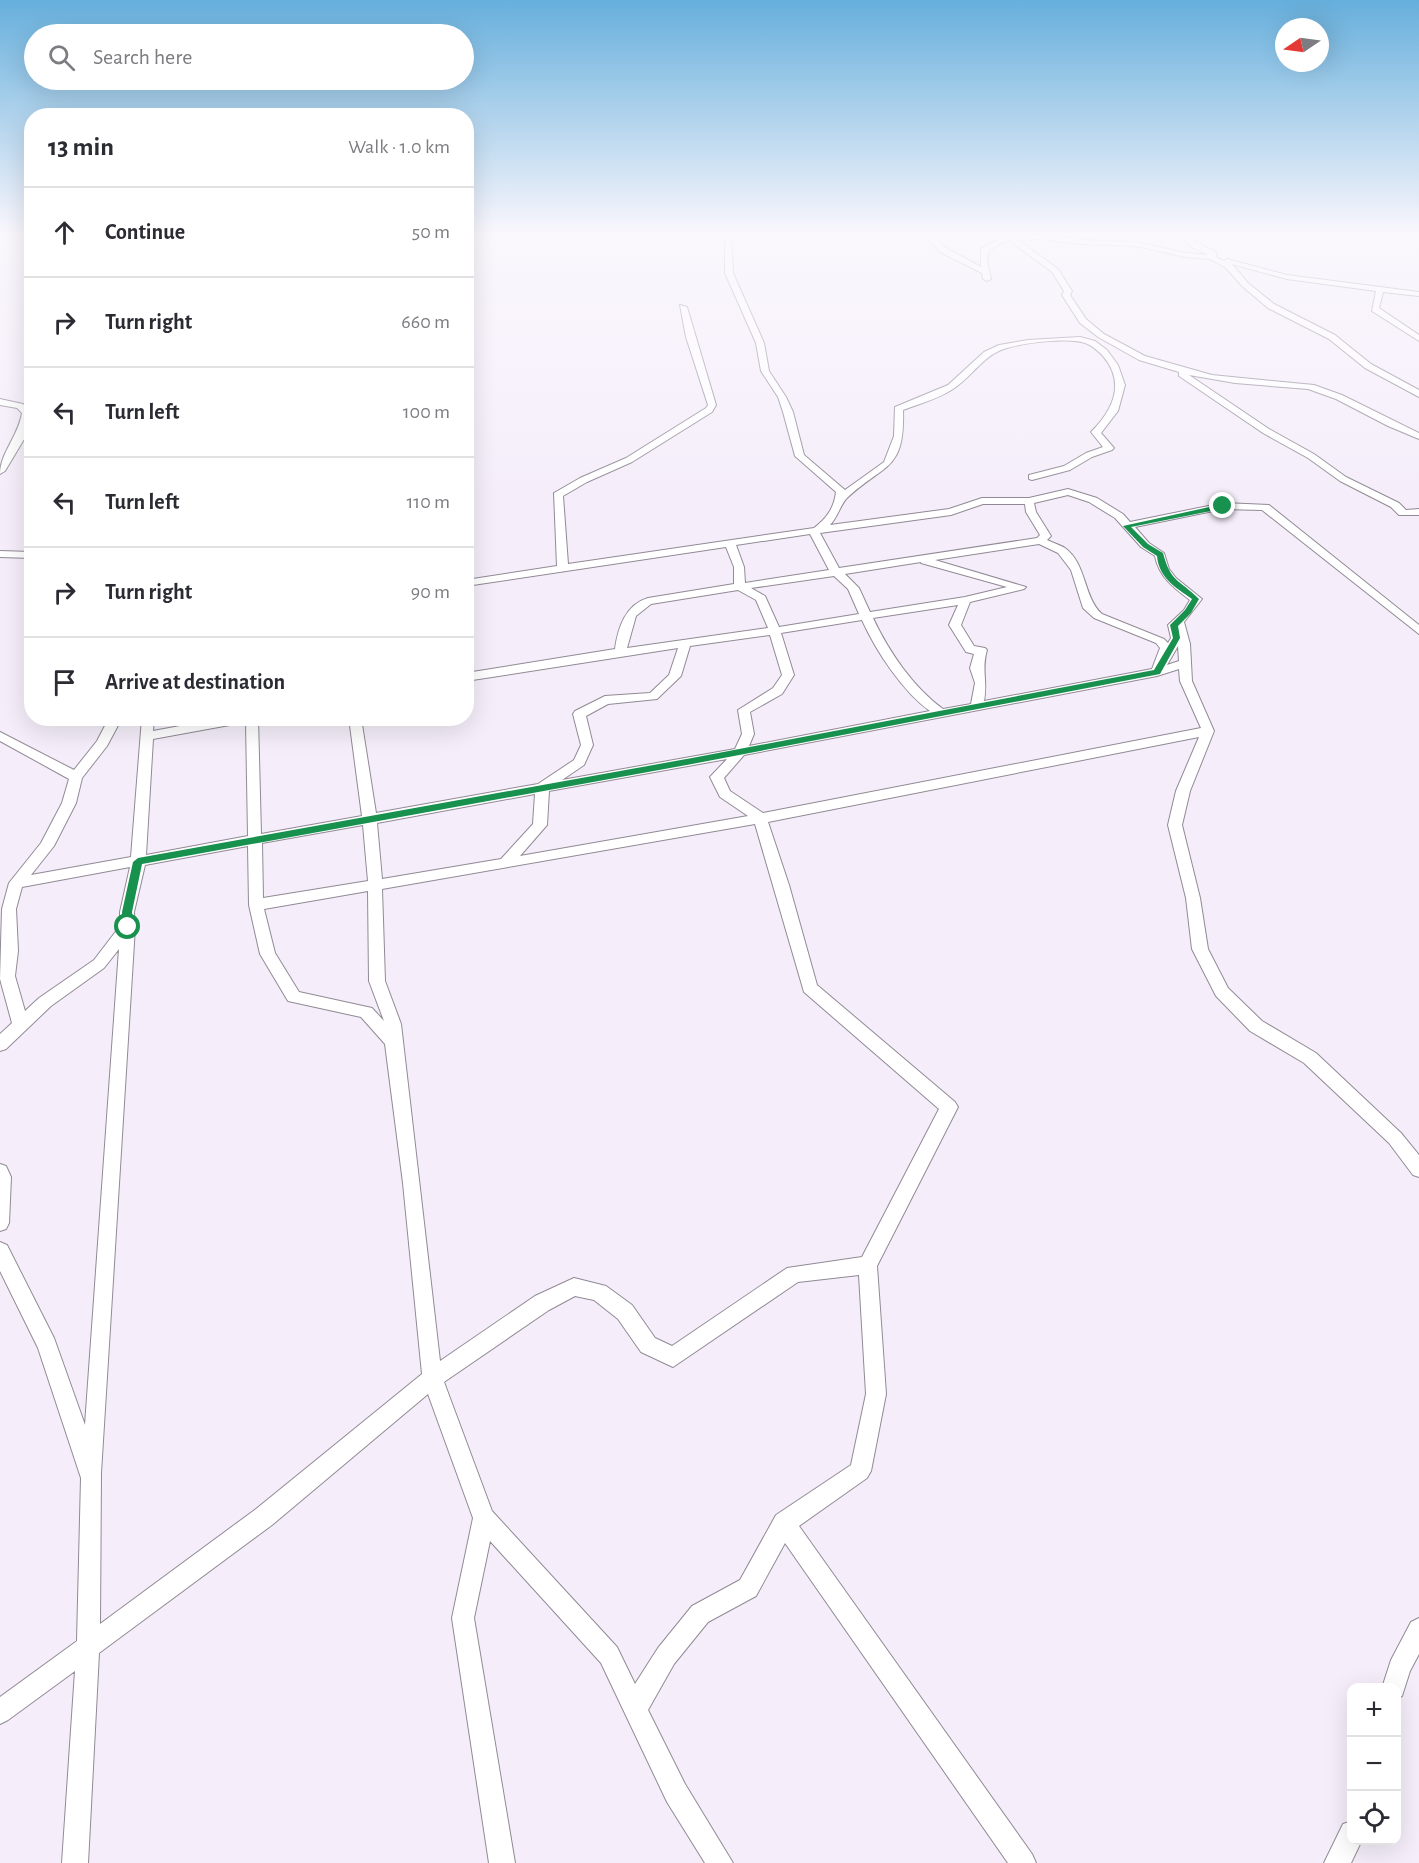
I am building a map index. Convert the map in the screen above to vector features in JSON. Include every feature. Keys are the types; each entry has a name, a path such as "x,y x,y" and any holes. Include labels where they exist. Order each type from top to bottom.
{"street":[{"path":"563,568 558,495 567,488 627,461 668,438 709,410 712,405 686,322"},
{"path":"751,322 760,343 765,371 782,396 800,456 841,491 841,498 829,522 814,532"},
{"path":"1085,322 1122,349 1150,362 1224,379 1309,386 1336,395 1399,429 1419,436"},
{"path":"1302,322 1332,337 1368,366 1419,394"},
{"path":"1394,322 1419,339"},
{"path":"841,498 888,463 898,436 898,409 956,383 987,351 1012,344 1084,339 1100,347 1121,385 1118,399 1104,428 1096,432 1109,448 1089,455 1066,468 1032,477"},
{"path":"1110,362 1150,362"},
{"path":"1162,365 1186,376 1227,406 1311,456 1343,479 1395,505 1403,513 1419,512"},
{"path":"0,402 20,406 24,409"},
{"path":"0,471 24,429"},
{"path":"474,582 951,512 982,501 1029,501 1068,492 1093,500 1119,516 1145,545 1160,555 1161,565 1167,577 1196,599 1188,612 1174,625 1177,638 1157,672"},
{"path":"620,652 627,621 639,605 658,599 1040,541 1046,536 1031,512 1029,501"},
{"path":"1126,526 1223,506 1265,507 1419,631"},
{"path":"814,532 836,572 853,588 876,638 924,701 942,714"},
{"path":"1040,541 1062,551 1076,570 1089,608 1098,616 1160,640 1166,648 1157,672"},
{"path":"730,543 739,567 740,587"},
{"path":"0,554 24,555"},
{"path":"474,676 620,652 776,631 965,600 1020,587 920,559"},
{"path":"636,1710 645,1689 661,1664 700,1614 748,1588 784,1523 860,1471 876,1394 868,1265 950,1107 810,988 782,885 760,819 725,794 717,777 740,752 748,734 744,711 778,691 788,675 776,631 761,598 740,587"},
{"path":"965,600 955,625 970,650 981,650 976,668 981,683 977,707"},
{"path":"1178,621 1184,644 1186,681 1208,731 1183,791 1175,825 1192,898 1200,949 1222,992 1256,1026 1310,1058 1395,1138 1419,1169"},
{"path":"542,788 579,762 587,745 579,714 605,700 654,696 675,675 685,643"},
{"path":"16,884 942,714 1157,672 1185,663"},
{"path":"21,1025 5,994 7,976 5,947 9,909 16,884 47,846 69,803 76,777 102,743 112,726"},
{"path":"75,1863 88,1646 92,1478 128,927 127,912 138,862 148,726"},
{"path":"148,736 205,726"},
{"path":"250,726 256,905 268,954 294,997 366,1012 393,1042"},
{"path":"357,726 370,819 378,984 395,1026 393,1042 412,1183 432,1378 484,1518 609,1655 676,1793 720,1863"},
{"path":"256,905 760,819 1208,731"},
{"path":"0,736 76,777"},
{"path":"505,863 540,825 542,788"},
{"path":"0,1044 45,1002 99,964 128,927"},
{"path":"0,1172 2,1177 0,1223"},
{"path":"0,1251 47,1345 92,1478"},
{"path":"0,1712 264,1517 432,1378 542,1303 574,1287 599,1292 625,1312 648,1345 673,1357 794,1274 868,1265"},
{"path":"484,1518 463,1618 502,1863"},
{"path":"784,1523 1023,1863"},
{"path":"1395,1683 1399,1668 1419,1630"},
{"path":"1337,1863 1347,1843"}],"route":[{"path":"128,927 127,912 138,862 692,761 1157,672 1177,638 1174,625 1188,612 1196,599 1167,577 1161,565 1160,555 1145,545 1126,526 1223,506"}]}
